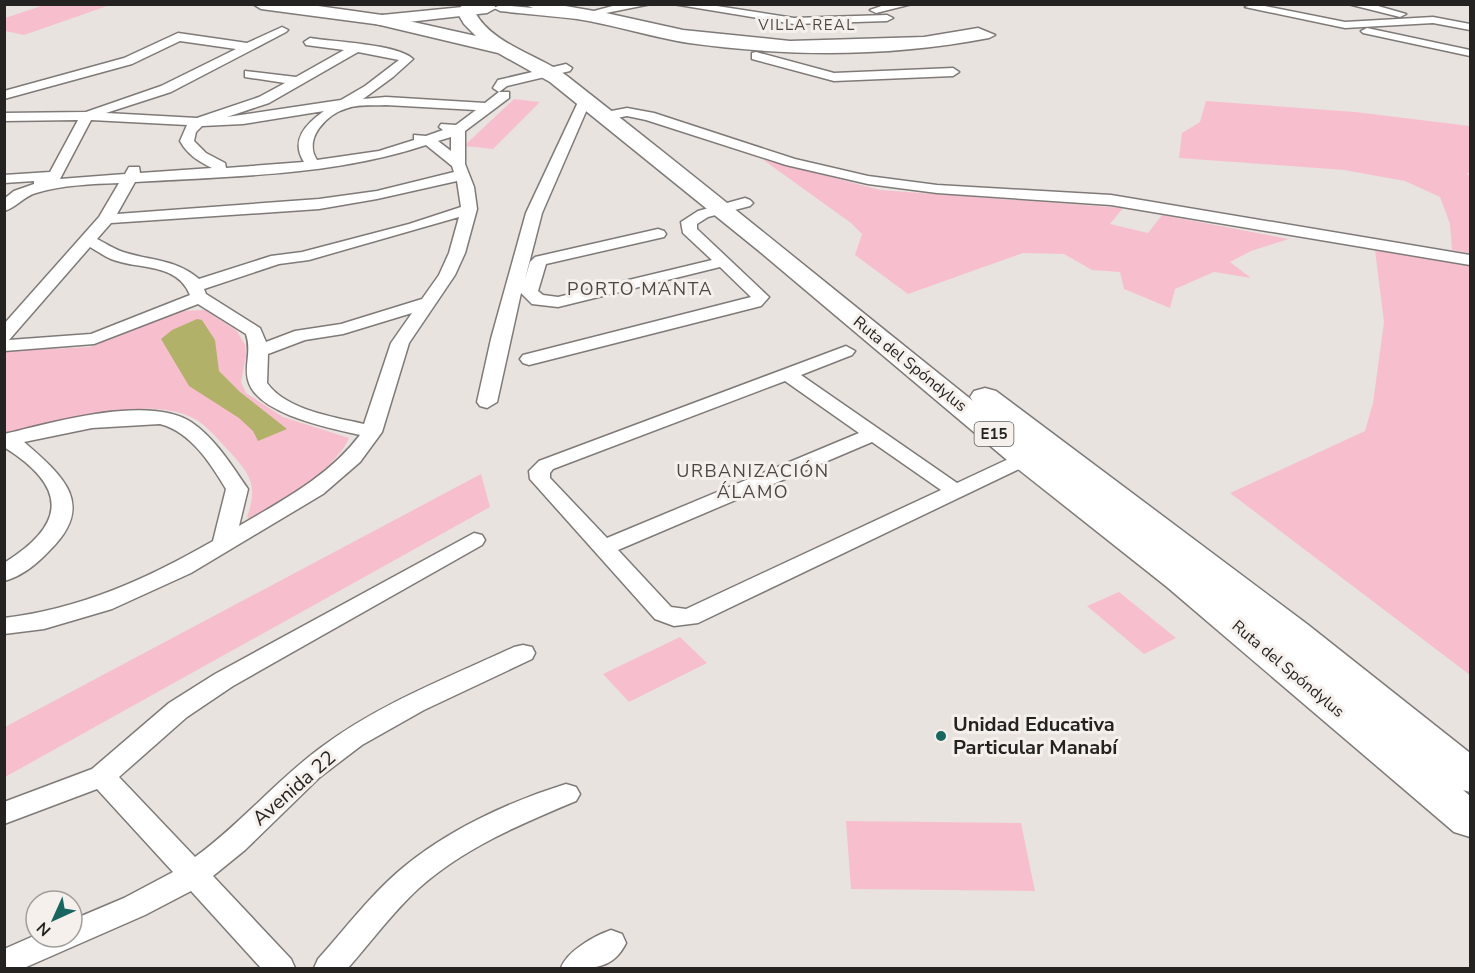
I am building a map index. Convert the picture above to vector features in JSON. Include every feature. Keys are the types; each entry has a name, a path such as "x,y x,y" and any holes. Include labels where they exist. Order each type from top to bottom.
{"main road":[{"path":"261,4 382,20 459,36 535,88"},
{"path":"382,20 483,7"},
{"name":"Ruta del Spóndylus","path":"483,7 485,20 495,28 535,88"},
{"name":"Ruta del Spóndylus","path":"483,7 470,20 535,88 733,206 1036,453 1180,579 1470,820"},
{"name":"Ruta del Spóndylus","path":"1036,453 1294,633 1470,776"}],"street":[{"path":"483,7 528,4 584,15 683,36 834,77 954,72"},
{"path":"483,7 584,15 646,4"},
{"path":"678,4 794,21 896,24"},
{"path":"872,7 908,4"},
{"path":"1353,4 1470,27"},
{"path":"683,36 789,47 934,44 896,24 872,7"},
{"path":"1251,7 1470,53"},
{"path":"1328,23 1353,25 1433,20"},
{"path":"4,95 128,61 201,29"},
{"path":"56,176 86,117 166,89 282,30"},
{"path":"161,32 179,37 248,47"},
{"path":"310,42 402,55 407,59 370,89 342,104 315,124 304,139 303,148 312,163"},
{"path":"218,169 192,150 187,141 189,131 198,122 264,100 355,49"},
{"path":"108,54 128,61"},
{"path":"34,74 52,81"},
{"path":"249,74 297,81"},
{"path":"422,139 443,126 535,88"},
{"path":"4,207 34,184 56,176 133,174 350,161 458,130 535,88"},
{"path":"487,402 500,339 534,213 535,88"},
{"path":"4,117 86,117 198,122 254,118 342,104 535,88 791,162 868,180 937,189 1111,200 1470,260"},
{"path":"443,126 458,130"},
{"path":"4,626 44,621 104,604 183,568 316,490 353,458 372,432 386,381 400,343 447,275 457,252 469,209 467,188 460,170 458,130"},
{"path":"422,139 460,170"},
{"path":"106,219 319,204 377,195 460,170"},
{"path":"7,185 133,174"},
{"path":"4,336 106,219 133,174"},
{"path":"529,359 747,305 760,297 689,230 689,222 694,218 733,206"},
{"path":"4,346 94,339 197,291 277,259 303,257 469,209"},
{"path":"658,234 541,260 537,262 529,292 531,297 546,302 558,302 722,262"},
{"path":"88,240 117,256 167,266 182,273 197,291 254,332 259,351 256,368 258,384 265,393 314,417 372,432"},
{"path":"259,351 301,335 343,328 427,303"},
{"path":"846,351 542,468 540,479 663,613 681,619 690,617 1036,453"},
{"path":"788,374 957,492"},
{"path":"7,440 117,418 142,417 176,422 189,430 227,473 237,489 223,546"},
{"path":"603,548 874,434"},
{"path":"4,574 29,558 50,539 63,519 63,501 55,484 7,440"},
{"path":"4,813 102,776 178,710 224,680 474,540"},
{"name":"Avenida 22","path":"84,928 140,905 194,874 230,846 312,769 353,738 523,653"},
{"path":"102,776 280,969"},
{"path":"329,969 397,891 422,869 493,824 566,794"},
{"path":"576,969 610,943"},
{"path":"4,963 36,949"}],"shaded area":[{"path":"44,5 110,5 24,35 5,31 5,18"},
{"path":"514,99 540,102 493,149 464,146"},
{"path":"1206,101 1355,112 1470,126 1470,172 1467,174 1470,176 1470,253 1452,250 1450,224 1440,197 1405,181 1344,170 1179,158 1182,133 1200,122"},
{"path":"762,159 880,190 1123,208 1110,224 1148,233 1162,215 1289,239 1251,251 1230,262 1251,278 1214,272 1175,289 1170,308 1124,289 1120,272 1092,270 1064,254 1023,253 908,294 855,255 862,234 851,223"},
{"path":"1375,250 1470,266 1470,675 1230,493 1365,431 1373,403 1384,322"},
{"path":"205,310 237,331 245,345 246,355 241,382 246,393 283,417 349,438 320,473 274,508 249,519 247,517 252,489 248,474 203,425 193,418 173,411 151,409 100,413 5,435 5,351 90,347 180,311"},
{"path":"197,319 202,320 215,340 219,371 240,392 287,429 258,441 253,431 239,418 189,386 161,339 172,330"},
{"path":"481,474 490,507 5,777 5,727"},
{"path":"1119,592 1176,638 1144,654 1087,606"},
{"path":"680,637 707,663 629,702 603,674"},
{"path":"846,821 1021,823 1035,891 851,889"}],"place":[{"name":"Unidad Educativa Particular Manabí","path":"941,736"}],"district":[{"name":"VILLA REAL","path":"807,25"},
{"name":"PORTO MANTA","path":"640,289"},
{"name":"URBANIZACIÓN ÁLAMO","path":"753,481"}]}
